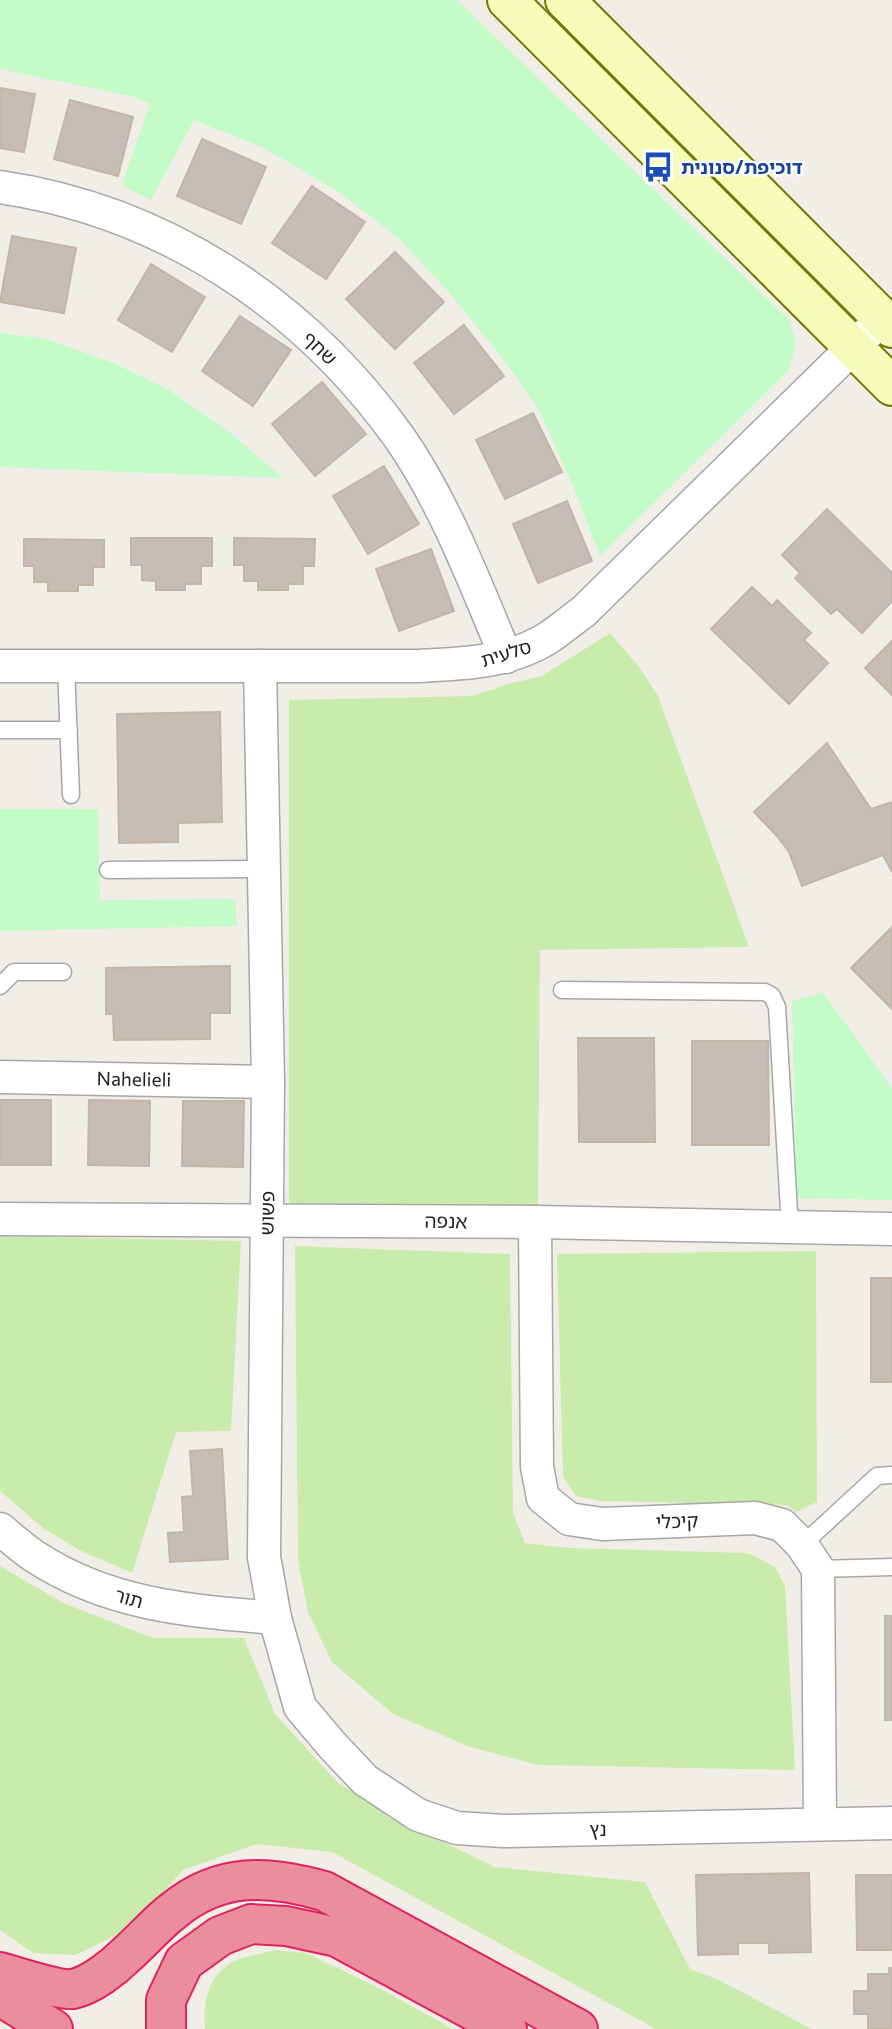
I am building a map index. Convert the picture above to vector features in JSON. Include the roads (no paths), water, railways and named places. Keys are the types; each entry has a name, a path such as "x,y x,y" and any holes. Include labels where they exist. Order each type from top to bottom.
{"highway":[{"path":"0,1972 71,1990 107,1972 173,1911 196,1895 227,1882 258,1878 291,1881 324,1891 578,2029"},
{"path":"166,2029 166,2000 184,1962 220,1936 251,1924 286,1926 337,1937 507,2029"},
{"path":"0,1996 53,2029"}],"street":[{"path":"507,0 892,386"},
{"path":"565,0 887,323"},
{"name":"שחף","path":"0,187 41,193 87,205 120,217 206,258 290,320 329,355 400,438 422,475 470,569 506,657"},
{"name":"סלעית","path":"0,666 417,666 470,664 506,657 544,640 583,612 854,347 887,323"},
{"name":"פשוש","path":"260,666 268,1082 264,1557 275,1619 300,1707 331,1745"},
{"name":"Nahelieli","path":"0,1077 268,1082"},
{"name":"אנפה","path":"0,1219 535,1222 892,1229"},
{"name":"קיכלי","path":"535,1222 537,1467 543,1498 569,1519 602,1524 755,1518 782,1525 810,1557"},
{"name":"תור","path":"0,1529 34,1556 83,1583 134,1601 201,1612 275,1619"},
{"path":"810,1557 820,1824"},
{"name":"נץ","path":"331,1745 365,1780 418,1815 457,1828 504,1831 892,1823"}],"lane":[{"path":"66,666 71,795"},
{"path":"0,730 69,730"},
{"path":"108,870 264,869"},
{"path":"0,986 14,972 63,972"},
{"path":"562,990 765,992 772,996 778,1007 790,1228"},
{"path":"810,1557 877,1476 892,1475"},
{"path":"810,1557 892,1567"}],"place":[{"name":"דוכיפת/סנונית","path":"658,167"}]}
